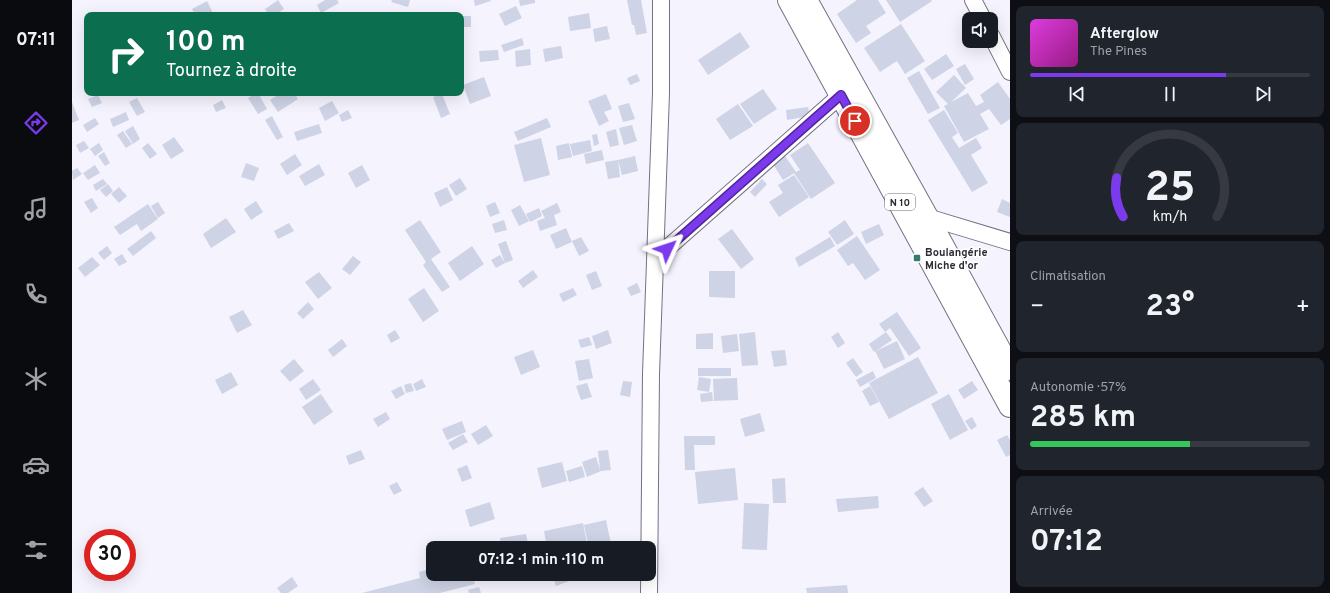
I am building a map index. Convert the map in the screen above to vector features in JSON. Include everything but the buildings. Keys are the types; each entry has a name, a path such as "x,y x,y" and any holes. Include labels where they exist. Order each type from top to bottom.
{"main road":[{"name":"N 10","path":"788,0 841,95 1010,369"},
{"name":"N 10","path":"806,0 919,220 1010,406"}],"street":[{"path":"649,593 651,374 661,93 661,0"},
{"path":"973,0 979,12"},
{"path":"998,48 1010,72"},
{"path":"655,259 841,95"},
{"path":"919,220 1010,242"}],"place":[{"name":"Boulangérie Miche d'or","path":"917,258"}],"route":[{"path":"667,249 841,95 855,121"}]}
